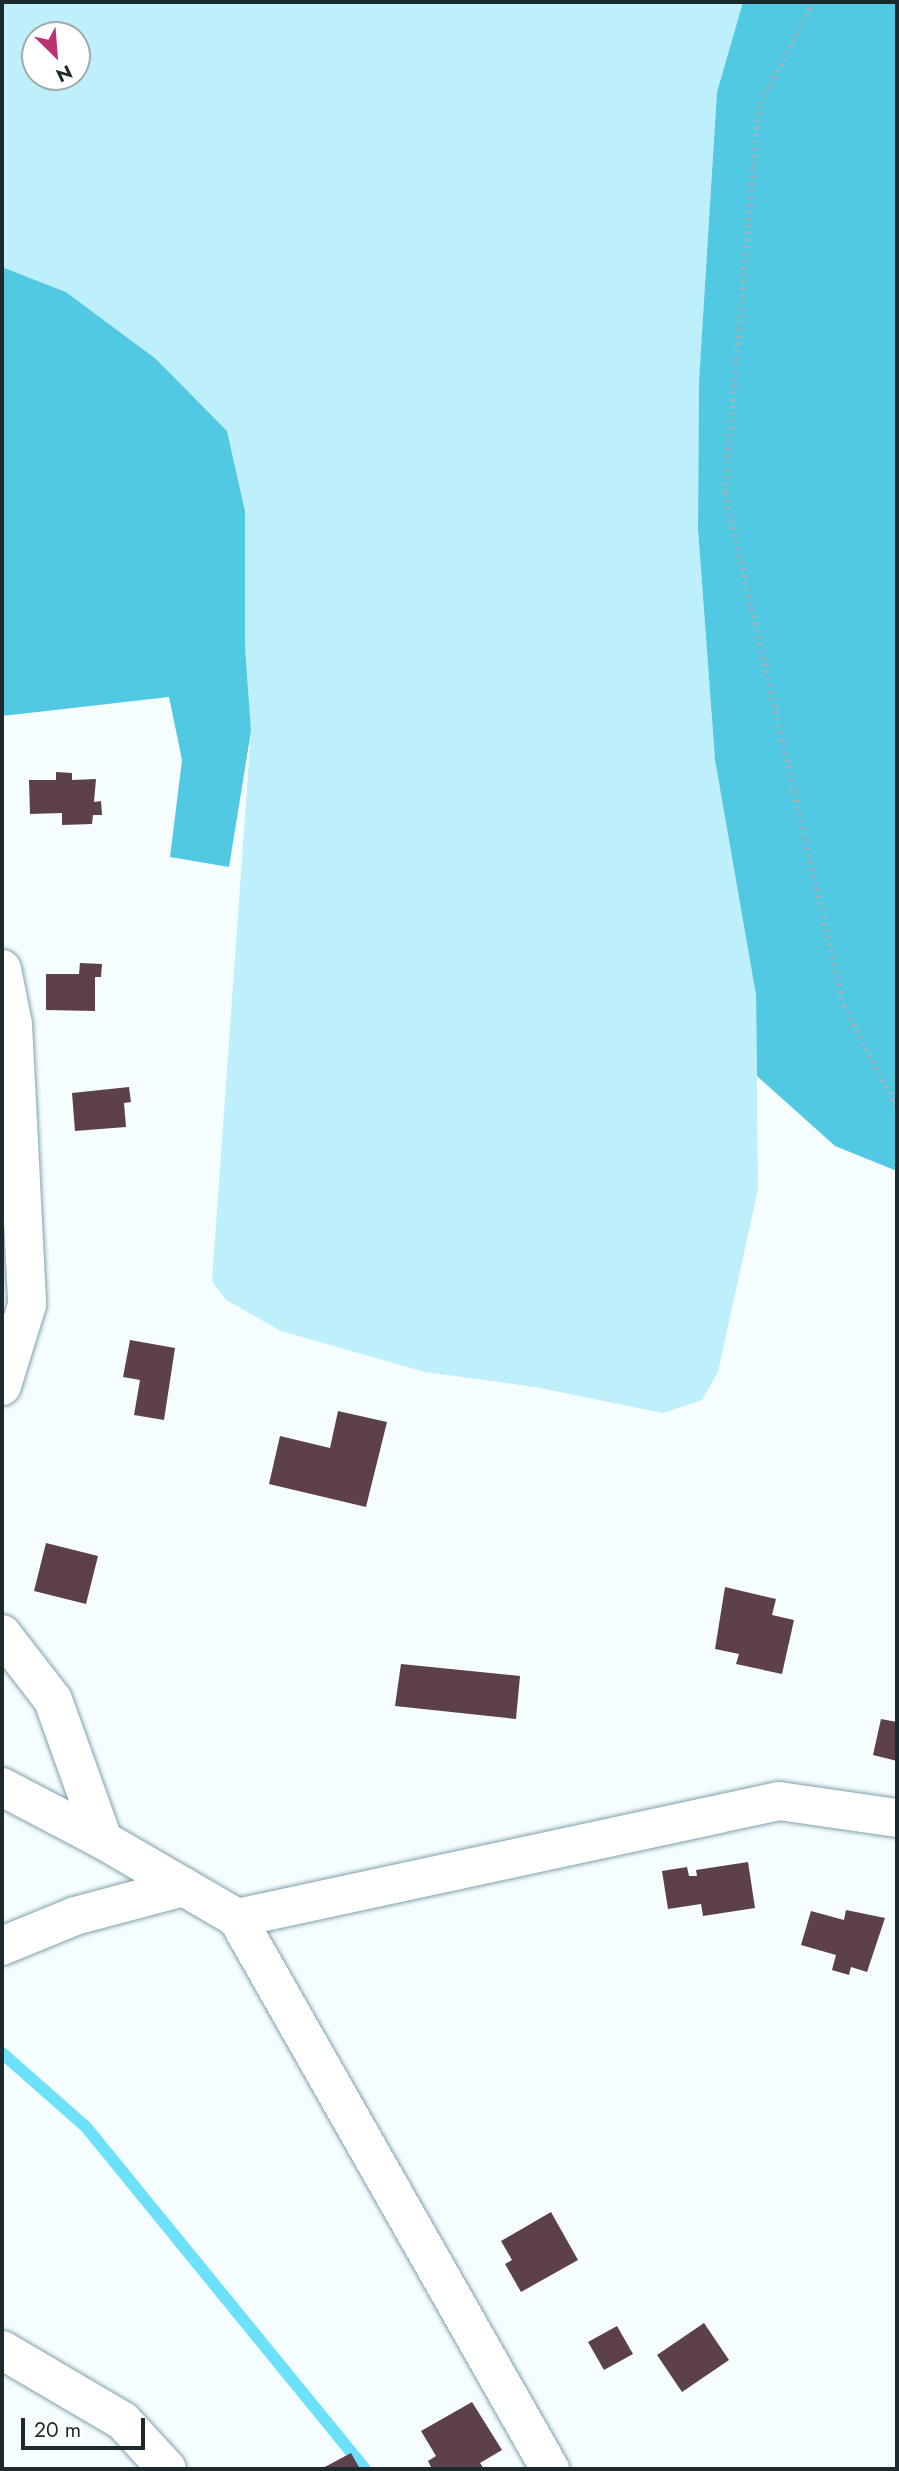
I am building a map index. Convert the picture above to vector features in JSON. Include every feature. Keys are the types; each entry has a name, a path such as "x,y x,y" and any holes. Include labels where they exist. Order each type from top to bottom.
{"street":[{"path":"2,969 13,1024 27,1305 2,1386"},
{"path":"2,1634 53,1700 103,1840"},
{"path":"2,1787 103,1840 237,1918 550,2469"},
{"path":"237,1918 779,1801 897,1818"},
{"path":"2,1945 75,1916 184,1887"},
{"path":"2,2350 122,2421 167,2469"}],"path":[{"path":"814,2 759,106 725,492 844,1005 897,1107"}],"shaded area":[{"path":"2,2 743,2 717,92 699,381 698,529 715,760 756,995 758,1189 718,1372 702,1400 663,1413 535,1387 425,1372 281,1331 226,1300 212,1281 251,731 245,646 245,511 227,431 156,359 66,292 2,267"},
{"path":"743,2 897,2 897,1171 835,1146 757,1076 756,995 715,760 698,529 699,381 717,92"},
{"path":"2,267 66,292 156,359 227,431 245,511 245,646 251,731 229,867 170,857 182,760 169,697 2,716"}],"building":[{"path":"56,772 72,773 72,780 96,779 94,802 101,801 102,815 93,815 92,824 62,825 62,813 30,814 29,780 56,780"},
{"path":"80,963 102,964 101,977 95,977 95,1011 46,1010 46,974 79,974"},
{"path":"129,1087 131,1102 124,1103 126,1127 75,1131 72,1093"},
{"path":"130,1340 175,1348 164,1420 134,1415 140,1380 123,1377"},
{"path":"338,1411 387,1422 366,1507 269,1484 280,1436 330,1448"},
{"path":"46,1543 98,1556 86,1604 34,1591"},
{"path":"725,1587 776,1599 772,1615 794,1620 782,1674 736,1664 739,1654 715,1649"},
{"path":"401,1664 520,1676 516,1719 395,1706"},
{"path":"881,1719 897,1722 897,1761 873,1755"},
{"path":"748,1862 755,1908 703,1916 701,1904 668,1909 662,1871 687,1867 689,1876 697,1876 696,1870"},
{"path":"846,1910 885,1918 867,1972 851,1967 849,1975 832,1970 836,1955 801,1945 811,1911 844,1920"},
{"path":"551,2212 578,2260 521,2292 505,2264 512,2260 501,2241"},
{"path":"704,2323 729,2360 682,2392 657,2355"},
{"path":"617,2326 633,2354 604,2370 588,2342"},
{"path":"472,2402 502,2450 480,2463 484,2469 432,2469 428,2461 436,2456 421,2431"},
{"path":"351,2453 360,2469 321,2469"}],"waterway":[{"path":"2,2053 86,2127 365,2469"}]}
